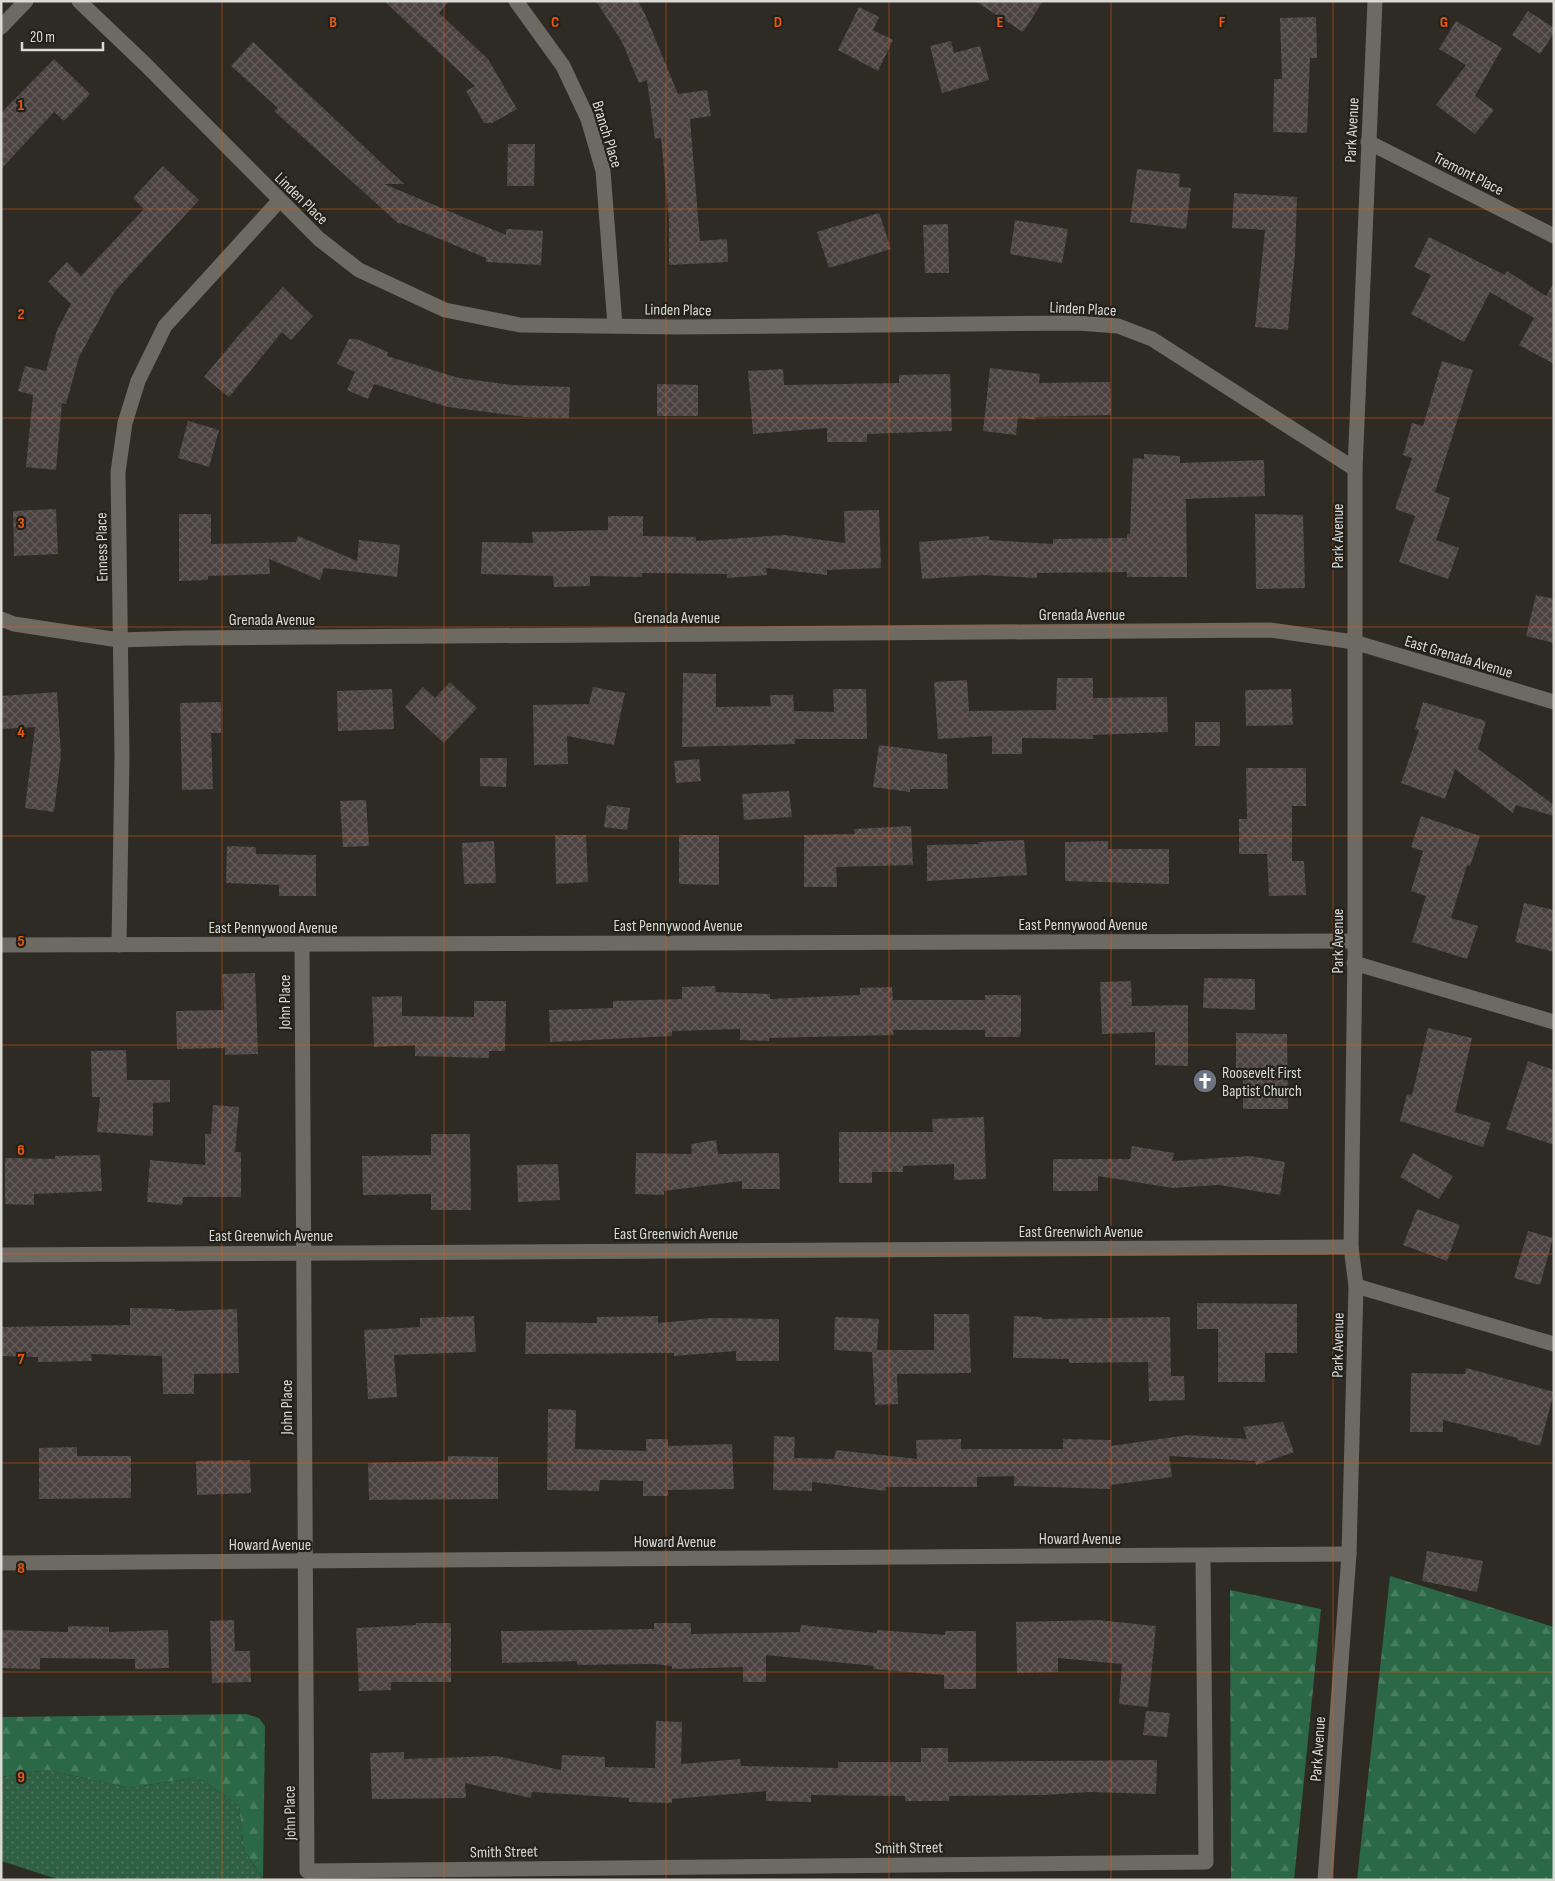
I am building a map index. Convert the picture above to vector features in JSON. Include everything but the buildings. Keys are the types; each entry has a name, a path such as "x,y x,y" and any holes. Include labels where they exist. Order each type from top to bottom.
{"street":[{"path":"1,27 26,1"},
{"name":"Linden Place","path":"79,1 145,64 279,201 319,239 359,270 445,310 520,325 615,325 677,328 1077,323 1118,326 1152,339 1355,469"},
{"name":"Branch Place","path":"516,1 563,66 588,118 603,171 615,325"},
{"name":"Park Avenue","path":"1325,1880 1350,1554 1356,1286 1351,1247 1354,963 1355,469 1375,1"},
{"name":"Tremont Place","path":"1368,142 1554,236"},
{"name":"Enness Place","path":"119,944 122,756 118,472 125,424 138,381 165,326 279,201"},
{"name":"Grenada Avenue","path":"1,619 14,624 119,640 1270,630 1354,642"},
{"name":"East Grenada Avenue","path":"1354,642 1554,702"},
{"name":"East Pennywood Avenue","path":"1,945 1354,941"},
{"name":"John Place","path":"302,944 307,1871"},
{"path":"1354,963 1554,1022"},
{"name":"East Greenwich Avenue","path":"1,1255 1351,1247"},
{"path":"1356,1286 1554,1344"},
{"name":"Howard Avenue","path":"1,1563 1097,1554 1203,1557 1350,1554"},
{"name":"Smith Street","path":"307,1871 1206,1862 1203,1557"}],"green space":[{"path":"1390,1576 1554,1627 1554,1880 1357,1880"},
{"path":"1230,1590 1321,1609 1294,1880 1231,1880"},
{"path":"246,1714 259,1718 265,1726 263,1878 244,1851 239,1806 198,1777 129,1788 48,1770 1,1777 1,1717"},
{"path":"48,1770 129,1788 198,1777 239,1806 244,1851 264,1880 60,1880 1,1861 1,1777"}],"place":[{"name":"Roosevelt First Baptist Church","path":"1205,1081"}]}
